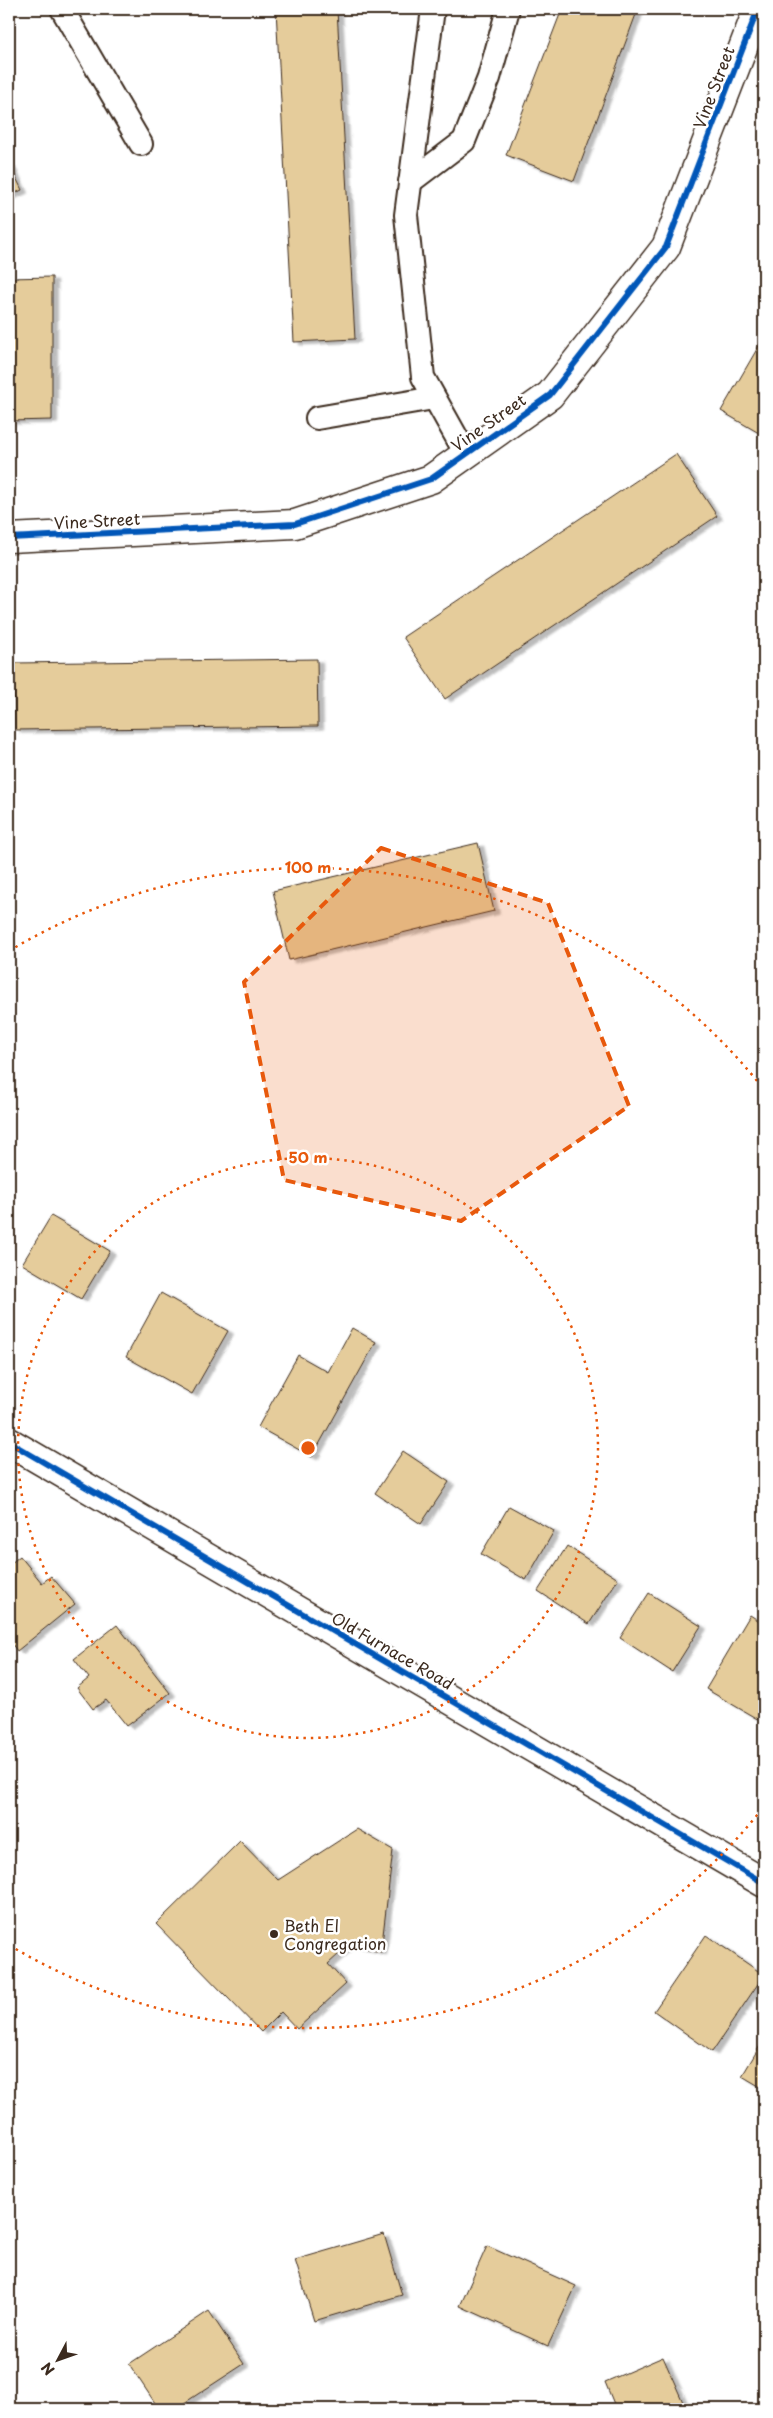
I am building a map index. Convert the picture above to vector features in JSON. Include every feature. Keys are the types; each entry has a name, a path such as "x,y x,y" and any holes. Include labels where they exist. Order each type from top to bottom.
{"main road":[{"name":"Vine Street","path":"9,538 296,524 431,479 550,396 666,247 758,9"},
{"name":"Old Furnace Road","path":"9,1442 764,1883"}],"lane":[{"path":"62,9 141,144"},
{"path":"433,9 406,215 423,377 466,454"},
{"path":"410,182 464,141 489,78 508,9"},
{"path":"317,418 434,398"}],"highlighted area":[{"path":"381,848 548,903 629,1106 461,1221 284,1180 244,982"}],"building":[{"path":"276,9 337,9 355,339 294,342"},
{"path":"562,9 638,9 574,181 506,155"},
{"path":"9,163 22,190 9,196"},
{"path":"52,277 52,420 9,421 9,278"},
{"path":"764,337 764,436 721,411"},
{"path":"676,454 717,516 445,699 403,637"},
{"path":"317,659 318,726 15,730 14,663"},
{"path":"478,843 494,911 289,960 273,891"},
{"path":"51,1216 110,1251 81,1299 22,1264"},
{"path":"161,1293 228,1331 192,1394 126,1357"},
{"path":"352,1328 376,1342 312,1457 258,1427 298,1355 328,1372"},
{"path":"403,1451 449,1482 421,1524 375,1493"},
{"path":"509,1506 554,1531 526,1580 481,1554"},
{"path":"567,1546 618,1579 589,1624 538,1591"},
{"path":"20,1556 42,1583 51,1576 75,1604 17,1651 9,1640 9,1563"},
{"path":"649,1593 701,1626 672,1672 620,1638"},
{"path":"750,1615 764,1624 764,1710 759,1720 706,1689"},
{"path":"117,1625 170,1693 127,1726 106,1700 93,1709 77,1688 89,1678 74,1659"},
{"name":"Beth El Congregation","path":"357,1829 393,1850 381,1952 350,1944 328,1964 346,1984 297,2029 281,2012 261,2032 156,1924 240,1841 278,1880"},
{"path":"706,1935 764,1975 712,2052 654,2011"},
{"path":"764,2039 764,2089 742,2076"},
{"path":"384,2234 402,2295 314,2321 295,2260"},
{"path":"487,2246 576,2286 548,2346 460,2306"},
{"path":"209,2311 244,2364 175,2409 159,2409 129,2364"},
{"path":"663,2357 686,2409 616,2409 605,2382"}],"cycle path":[{"path":"9,538 295,524 431,479 550,395 666,247 758,9"},
{"path":"9,1442 764,1883"}],"place":[{"name":"Beth El Congregation","path":"274,1934"}]}
